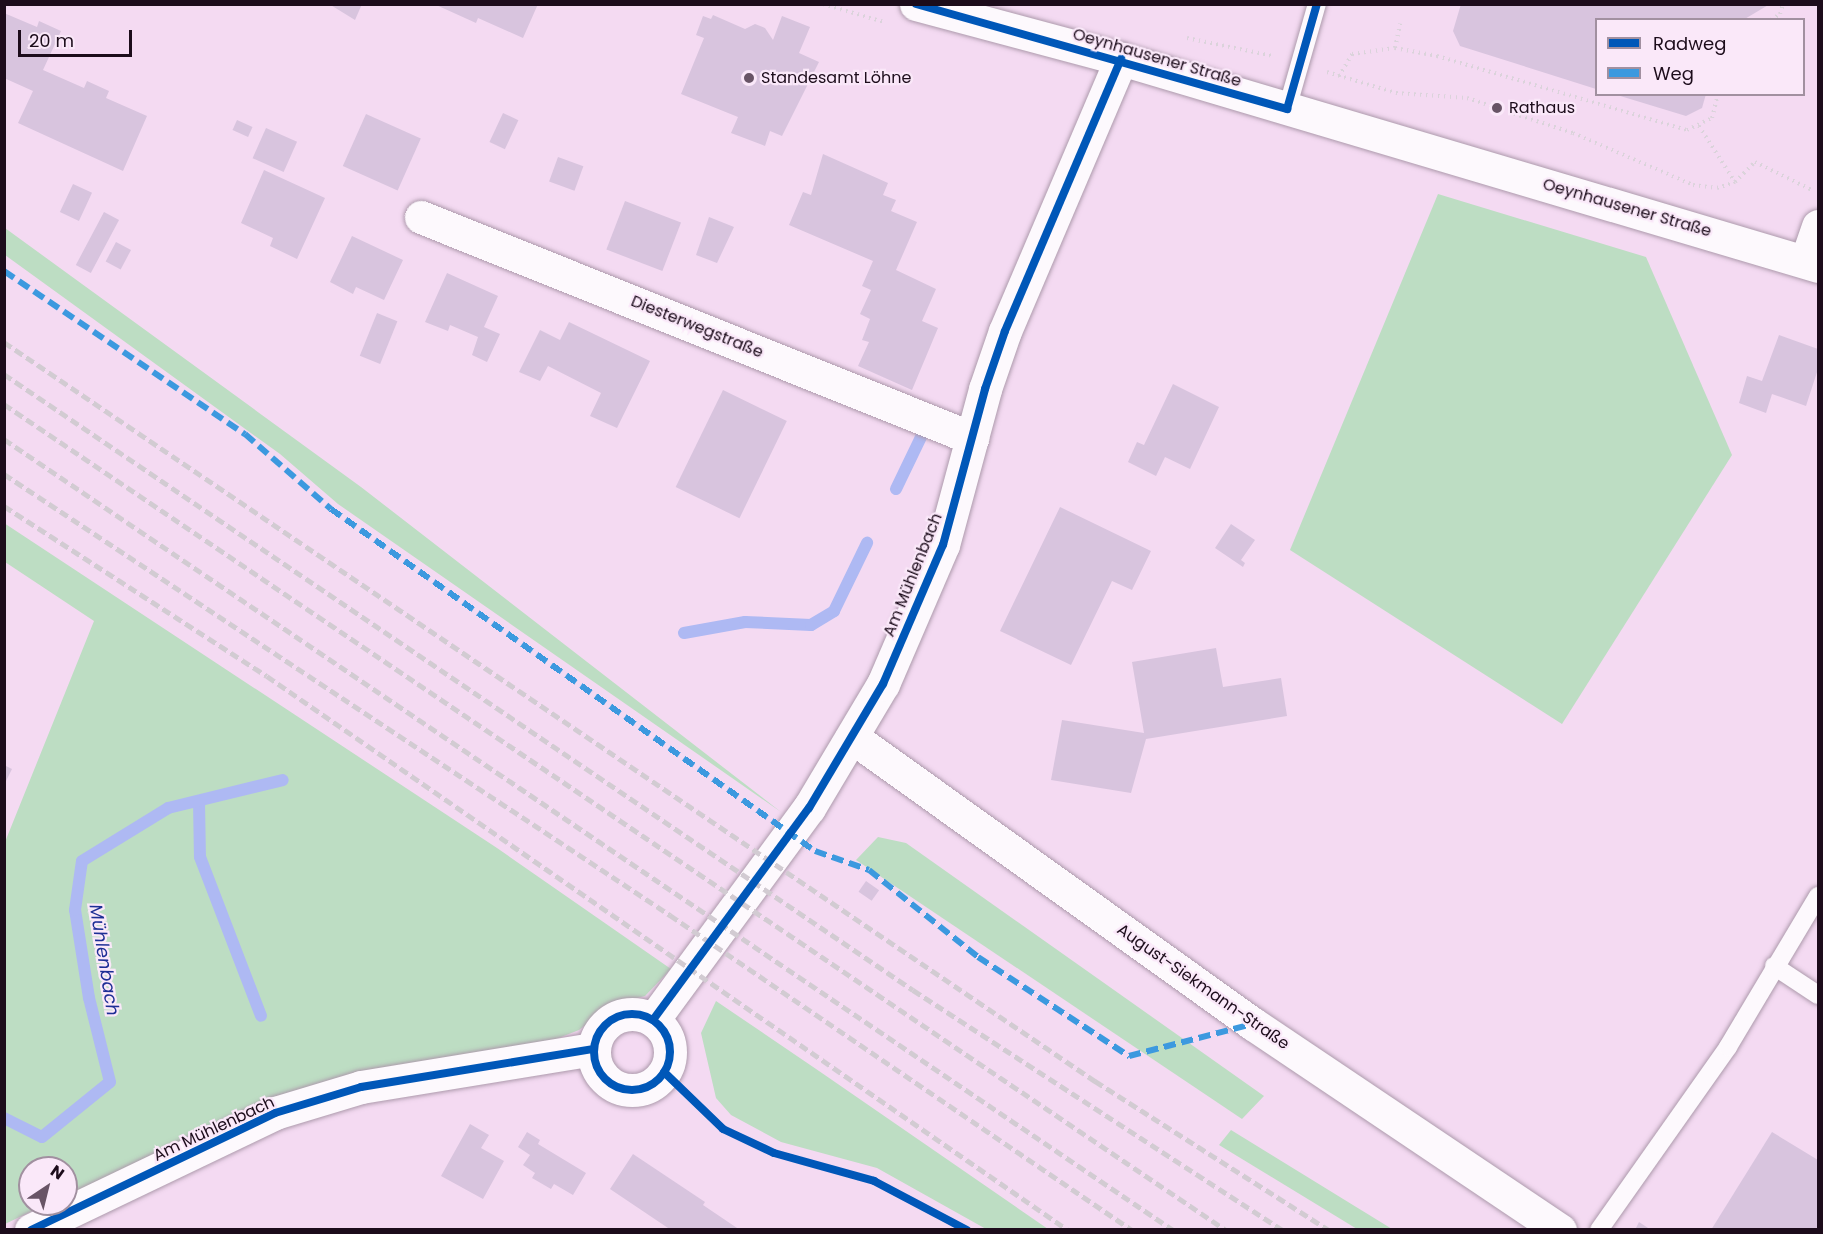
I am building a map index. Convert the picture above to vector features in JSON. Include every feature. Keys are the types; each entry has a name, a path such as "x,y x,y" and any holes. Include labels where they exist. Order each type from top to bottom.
{"street":[{"name":"Oeynhausener Straße","path":"916,4 1121,59 1812,264"},
{"name":"Am Mühlenbach","path":"653,1020 809,808 883,684 943,545 972,438 1005,331 1121,59"},
{"name":"Diesterwegstraße","path":"421,217 972,438"},
{"path":"1812,264 1818,226"},
{"name":"August-Siekmann-Straße","path":"852,737 1253,1024 1560,1230"},
{"path":"632,1013 653,1020 662,1028 670,1050 664,1072 654,1083 627,1090 614,1085 602,1076 594,1049 602,1028 620,1016 632,1013"},
{"name":"Am Mühlenbach","path":"31,1230 274,1113 361,1087 594,1049"}],"lane":[{"path":"1287,109 1317,4"},
{"path":"1599,1230 1728,1047 1774,966 1818,896"},
{"path":"1774,966 1818,995"}],"path":[{"path":"1774,18 1780,14 1783,4"},
{"path":"1395,48 1401,24"},
{"path":"1175,36 1299,63 1396,93 1467,98 1573,133 1693,185 1717,188 1735,182 1755,162 1818,193"},
{"path":"1339,76 1352,54 1395,48 1437,56 1688,130 1712,118 1718,96"},
{"path":"1699,126 1735,182"}],"green space":[{"path":"1438,194 1646,257 1732,455 1562,724 1290,550"},
{"path":"5,228 361,487 781,812 338,504 280,454 5,255"},
{"path":"4,523 497,848 671,969 645,996 614,1004 579,1030 546,1043 78,1191 78,1156 18,1156 18,1216 22,1216 5,1224 5,842 94,621 5,562"},
{"path":"878,837 906,843 1264,1096 1242,1119 856,860"},
{"path":"716,1001 1048,1229 986,1229 877,1168 781,1142 731,1115 716,1098 701,1033"},
{"path":"1231,1130 1392,1229 1357,1229 1219,1145"}],"building":[{"path":"329,4 362,4 355,20"},
{"path":"434,4 538,4 523,38 478,18 476,23"},
{"path":"1461,4 1770,4 1746,18 1595,18 1595,89 1460,46 1453,31"},
{"path":"4,13 37,27 39,21 61,31 43,70 84,88 87,81 109,91 106,98 147,116 123,171 18,123 33,91 4,78"},
{"name":"Standesamt Löhne","path":"713,15 745,29 755,24 765,28 773,40 782,16 810,27 799,53 819,62 782,136 770,131 765,146 731,133 738,117 681,94 704,38 696,35 703,16 711,19"},
{"path":"1620,96 1705,96 1702,108 1686,116"},
{"path":"503,113 518,120 505,149 489,142"},
{"path":"366,114 421,138 398,190 343,166"},
{"path":"237,120 253,127 248,137 233,130"},
{"path":"266,128 297,142 284,172 253,158"},
{"path":"823,154 888,183 883,195 896,200 891,211 917,222 896,270 936,289 922,321 938,328 912,390 858,366 869,342 862,340 870,319 860,314 871,290 862,286 873,261 789,225 803,192 811,195"},
{"path":"558,157 583,166 574,191 549,181"},
{"path":"264,170 325,198 297,259 270,246 273,238 241,223"},
{"path":"73,184 92,193 79,221 60,212"},
{"path":"625,201 681,223 662,271 606,250"},
{"path":"104,212 119,220 91,273 76,265"},
{"path":"709,217 734,227 717,263 696,255"},
{"path":"352,236 403,260 384,300 356,287 353,294 330,282"},
{"path":"116,242 131,250 121,269 106,261"},
{"path":"447,273 498,296 484,327 500,334 487,362 472,355 478,337 450,325 448,331 425,322"},
{"path":"377,313 397,321 380,364 360,356"},
{"path":"569,322 650,361 617,428 590,416 601,393 548,366 540,381 519,372 540,330 560,340"},
{"path":"1779,335 1818,349 1818,369 1806,406 1772,394 1766,413 1739,403 1747,376 1762,381"},
{"path":"1173,384 1219,407 1190,469 1165,457 1156,476 1128,462 1137,442 1144,445"},
{"path":"723,390 787,421 739,518 676,487"},
{"path":"1060,507 1151,551 1132,590 1112,581 1071,665 1000,631"},
{"path":"1231,524 1255,540 1241,560 1245,563 1243,567 1215,548"},
{"path":"1216,648 1223,687 1281,678 1287,716 1146,739 1131,793 1051,780 1062,720 1144,733 1132,662"},
{"path":"4,765 12,769 4,785"},
{"path":"866,881 879,890 872,901 859,892"},
{"path":"470,1124 489,1135 481,1148 504,1161 483,1199 441,1176"},
{"path":"527,1132 540,1140 538,1144 586,1173 573,1195 554,1184 551,1189 532,1178 535,1173 523,1165 530,1155 518,1147"},
{"path":"1772,1132 1818,1160 1818,1230 1711,1230"},
{"path":"633,1154 705,1202 703,1205 740,1230 671,1230 610,1189"},
{"path":"1639,1222 1651,1230 1635,1230"}],"waterway":[{"name":"Mühlenbach","path":"896,489 921,437"},
{"name":"Mühlenbach","path":"684,633 745,622 811,625 834,611 867,543"},
{"name":"Mühlenbach","path":"4,1118 42,1137 110,1082 89,998 75,910 82,861 168,808 283,780"},
{"path":"199,802 200,857 261,1016"}],"railway":[{"path":"4,342 1095,1081 1329,1230"},
{"path":"4,374 913,990 1282,1230"},
{"path":"4,404 1226,1230"},
{"path":"4,439 1173,1230"},
{"path":"4,474 670,915 1132,1230"},
{"path":"4,506 267,676 1068,1230"}],"marked path":[{"path":"4,271 245,434 331,509 815,851 869,870 978,957 1129,1056 1253,1024"}],"cycle path":[{"path":"916,4 1287,109 1317,4"},
{"path":"653,1020 809,808 883,684 943,545 985,389 1005,331 1121,59"},
{"path":"632,1014 646,1017 659,1025 667,1038 670,1052 667,1066 659,1079 646,1087 632,1090 618,1087 605,1079 597,1066 594,1052 597,1038 605,1025 618,1017 632,1014"},
{"path":"31,1230 275,1113 361,1087 594,1049"},
{"path":"664,1072 723,1129 774,1153 874,1181 967,1230"}],"place":[{"name":"Standesamt Löhne","path":"749,78"},
{"name":"Rathaus","path":"1497,108"}]}
